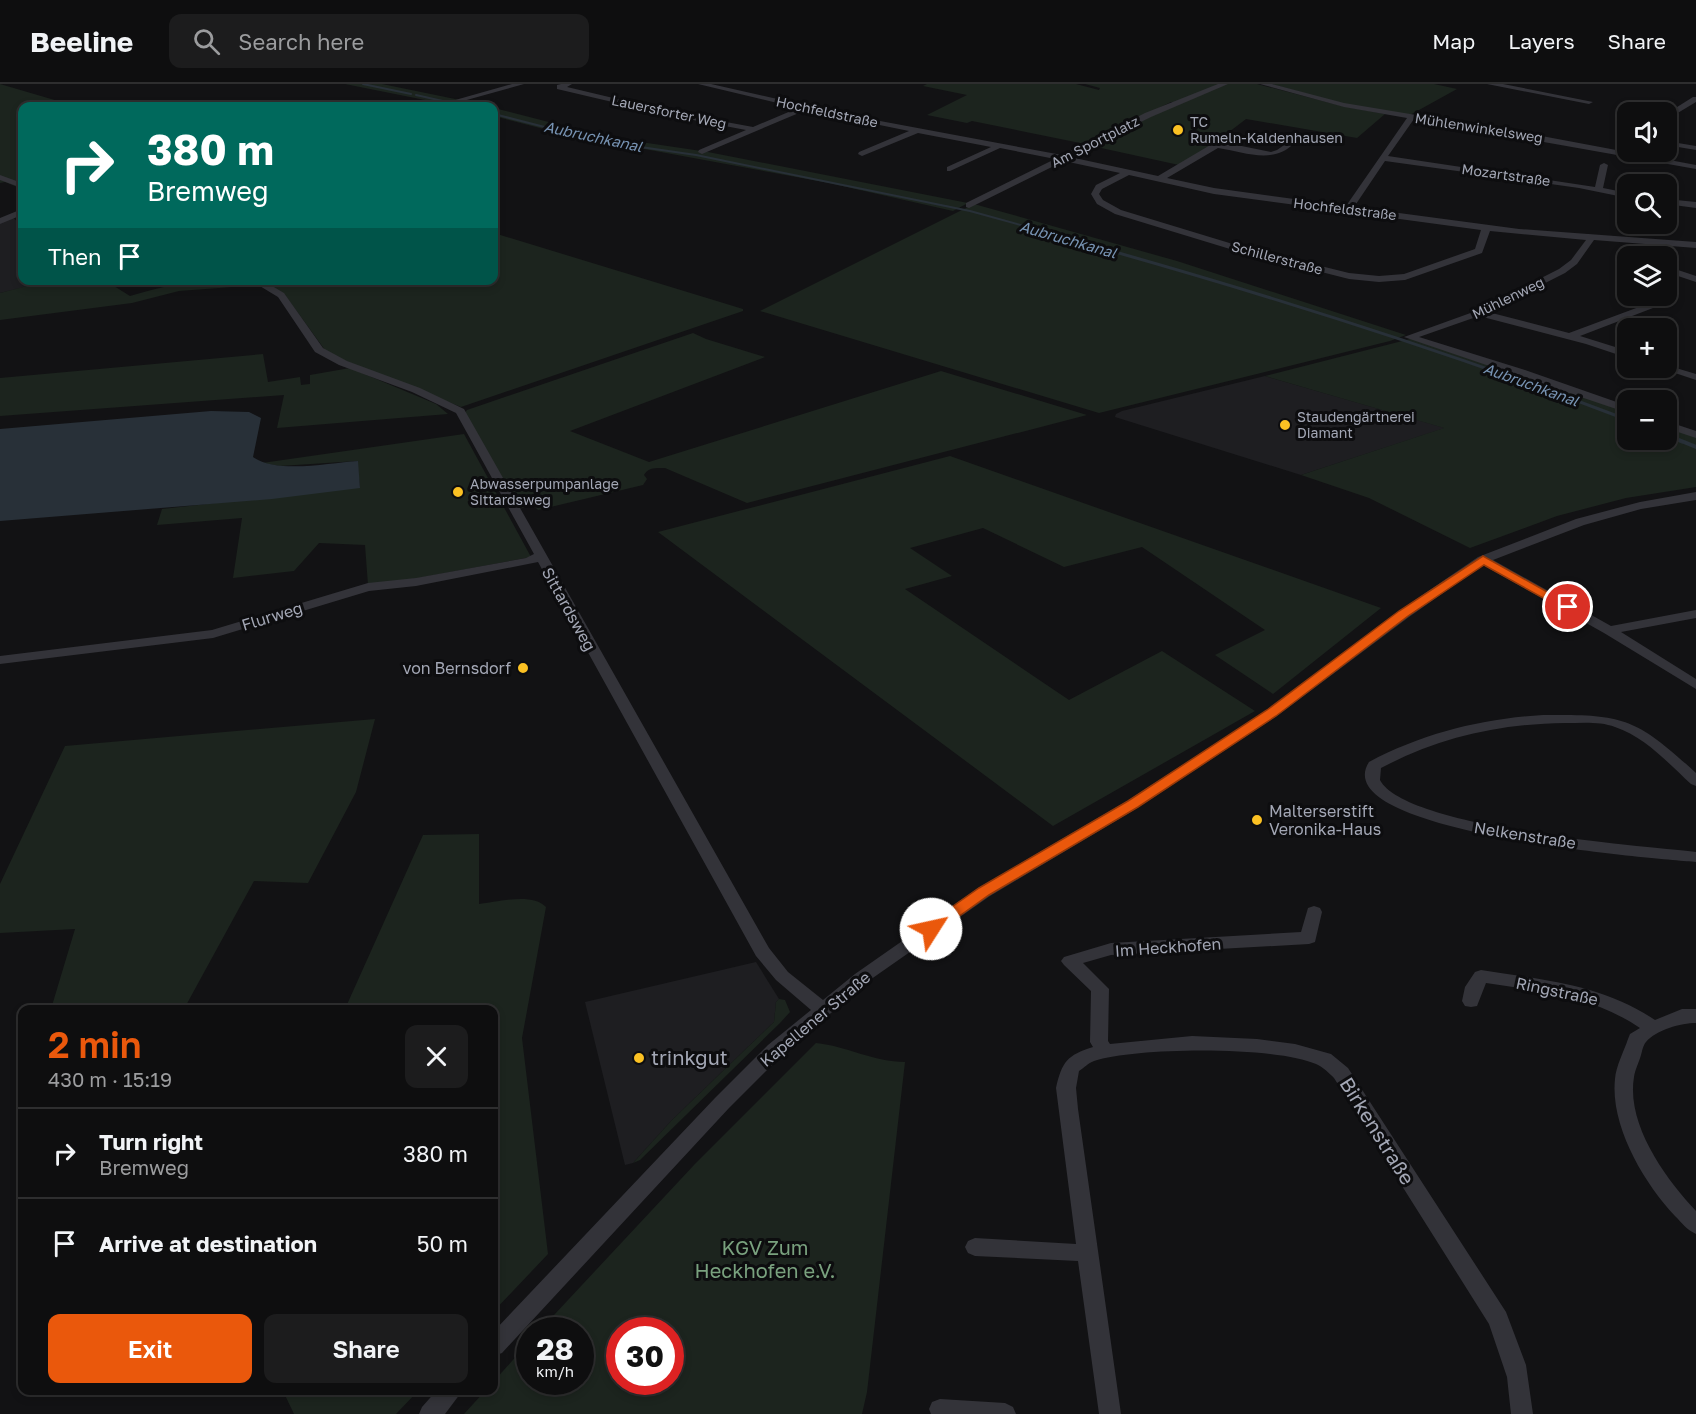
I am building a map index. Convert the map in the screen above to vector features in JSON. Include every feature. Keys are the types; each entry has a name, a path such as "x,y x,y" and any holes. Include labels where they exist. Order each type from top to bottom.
{"street":[{"path":"456,102 520,84"},
{"name":"Lauersforter Weg","path":"568,84 560,87 674,114 751,129"},
{"name":"Hochfeldstraße","path":"702,84 804,108 1251,197 1486,228 1696,245"},
{"name":"Am Sportplatz","path":"969,205 1171,105 1224,84"},
{"name":"Mühlenwinkelsweg","path":"1264,84 1344,105 1696,167"},
{"path":"1491,84 1588,102"},
{"path":"1528,91 1541,84"},
{"path":"1677,111 1696,99"},
{"path":"702,152 804,108"},
{"path":"1348,208 1411,117"},
{"name":"Hochfeldstraße","path":"862,154 917,130"},
{"path":"1158,180 1218,144 1272,154 1280,152 1290,143"},
{"path":"1677,145 1696,148"},
{"path":"950,169 998,146"},
{"name":"Mozartstraße","path":"1384,158 1617,194"},
{"path":"1599,190 1604,165"},
{"name":"Schillerstraße","path":"1126,172 1099,187 1095,194 1100,202 1118,212 1233,247 1349,276 1392,278 1415,275 1442,266 1479,251 1486,228"},
{"path":"0,177 18,184"},
{"path":"1677,202 1696,205"},
{"path":"0,221 18,214"},
{"name":"Mühlenweg","path":"1592,237 1574,262 1562,271 1479,313 1409,337 1521,372 1617,406"},
{"path":"1677,273 1696,279"},
{"name":"Sittardsweg","path":"263,285 281,295 319,350 343,363 416,390 460,411 762,952 782,976 822,1009"},
{"path":"1569,337 1650,306"},
{"path":"1479,313 1617,352"},
{"path":"1677,371 1696,377"},
{"path":"1677,428 1696,435"},
{"name":"Kapellener Straße","path":"498,1343 722,1103 822,1009 861,978 984,892 1133,804 1272,713 1404,614 1483,560 1580,522 1640,506 1696,496"},
{"name":"Flurweg","path":"0,660 213,634 368,587 439,578 530,561 540,556"},
{"path":"1483,560 1609,630 1696,685"},
{"path":"1609,630 1696,614"},
{"name":"Nelkenstraße","path":"1696,781 1638,732 1619,723 1590,719 1508,721 1471,727 1434,737 1390,755 1374,765 1371,774 1374,784 1386,796 1429,814 1480,830 1527,839 1696,857"},
{"name":"Im Heckhofen","path":"1105,1051 1100,1042 1100,989 1070,962 1111,949 1309,938 1314,912"},
{"name":"Ringstraße","path":"1471,1000 1474,987 1481,976 1579,992 1624,1008 1654,1028"},
{"path":"1696,1016 1682,1016 1654,1028 1637,1040 1624,1078 1626,1111 1642,1154 1667,1194 1696,1225"},
{"name":"Birkenstraße","path":"1110,1414 1066,1088 1070,1068 1084,1057 1105,1051 1192,1043 1257,1046 1295,1051 1324,1059 1341,1073 1498,1319 1515,1361 1522,1398 1522,1414"},
{"path":"975,1247 1088,1253"},
{"path":"430,1414 447,1395"},
{"path":"940,1409 1005,1414"}],"shaded area":[{"path":"12,217 18,222 18,285 33,285 0,293 0,223"},
{"name":"Staudengärtnerei Diamant","path":"1265,376 1445,428 1301,475 1115,417 1122,411"},
{"path":"211,411 249,412 261,418 253,457 263,462 304,466 358,461 360,488 272,499 0,521 0,429"},
{"path":"756,962 779,999 776,1002 774,1022 672,1120 633,1163 625,1165 585,1002"}],"green space":[{"path":"0,84 61,102 18,102 18,187 5,182 0,183"},
{"path":"345,84 382,84 460,100 435,102"},
{"path":"927,84 1076,84 1099,90 1100,88 1085,84 1257,84 1342,106 1385,114 1357,138 1246,119 1212,145 1179,165 1092,146 1178,103 1171,102 1085,144 972,121 967,123 927,115 967,95 923,86"},
{"path":"1271,84 1434,84 1457,89 1410,115 1344,104"},
{"path":"498,109 607,137 708,152 968,203 953,211 829,183 563,134 498,117"},
{"path":"974,204 1177,261 1406,335 1390,341 1099,413 760,311"},
{"path":"498,234 743,309 743,311 461,407 346,361 325,350 285,295 266,285 498,285"},
{"path":"31,285 112,285 130,296 174,285 260,285 179,291 132,303 0,320 0,293"},
{"path":"693,333 765,357 570,431 649,462 941,371 1087,415 747,503 665,468 659,468 646,472 644,475 647,479 643,485 538,510 533,505 519,509 465,413 467,410"},
{"path":"1414,338 1617,405 1617,450 1677,450 1677,425 1696,432 1696,487 1626,498 1557,516 1470,548 1369,498 1301,475 1444,428 1265,376"},
{"path":"263,354 268,382 300,377 301,385 310,384 310,375 350,368 436,404 448,414 277,428 284,395 0,416 0,378"},
{"path":"464,434 531,557 368,585 365,545 319,543 294,571 233,578 242,518 157,525 162,509 360,487 357,461 280,466 262,463"},
{"path":"950,456 1381,608 1273,694 1215,655 1265,630 1142,547 1064,567 983,528 910,548 952,576 905,589 1069,700 1162,651 1255,711 1053,826 658,532"},
{"path":"375,719 356,792 308,883 254,881 186,1005 52,1005 75,929 0,933 0,884 65,746"},
{"path":"479,834 479,904 524,899 540,902 546,907 522,1038 548,1254 498,1307 498,1005 347,1005 423,835"},
{"path":"779,999 785,1000 790,1012 640,1160 633,1163 672,1120 774,1022 776,1002"},
{"name":"KGV Zum Heckhofen e.V.","path":"816,1043 882,1059 905,1062 867,1392 862,1414 464,1414 481,1395 498,1395 498,1377 516,1356 516,1395 594,1395 594,1317 552,1317 694,1165"},
{"path":"285,1395 414,1395 396,1414 294,1414"}],"waterway":[{"path":"363,84 411,94"},
{"name":"Aubruchkanal","path":"416,95 447,102"},
{"name":"Aubruchkanal","path":"498,115 599,141 696,155 970,211 1082,242"},
{"name":"Aubruchkanal","path":"1076,241 1354,324 1492,370 1617,416"},
{"name":"Aubruchkanal","path":"1677,440 1682,442"},
{"name":"Aubruchkanal","path":"1679,440 1696,447"}],"place":[{"name":"TC Rumeln-Kaldenhausen","path":"1178,130"},
{"name":"Staudengärtnerei Diamant","path":"1285,425"},
{"name":"Abwasserpumpanlage Sittardsweg","path":"458,492"},
{"name":"von Bernsdorf","path":"523,668"},
{"name":"Malterserstift Veronika-Haus","path":"1257,820"},
{"name":"trinkgut","path":"639,1058"}],"route":[{"path":"931,929 984,892 1133,804 1272,713 1404,614 1483,560 1568,607"}]}
